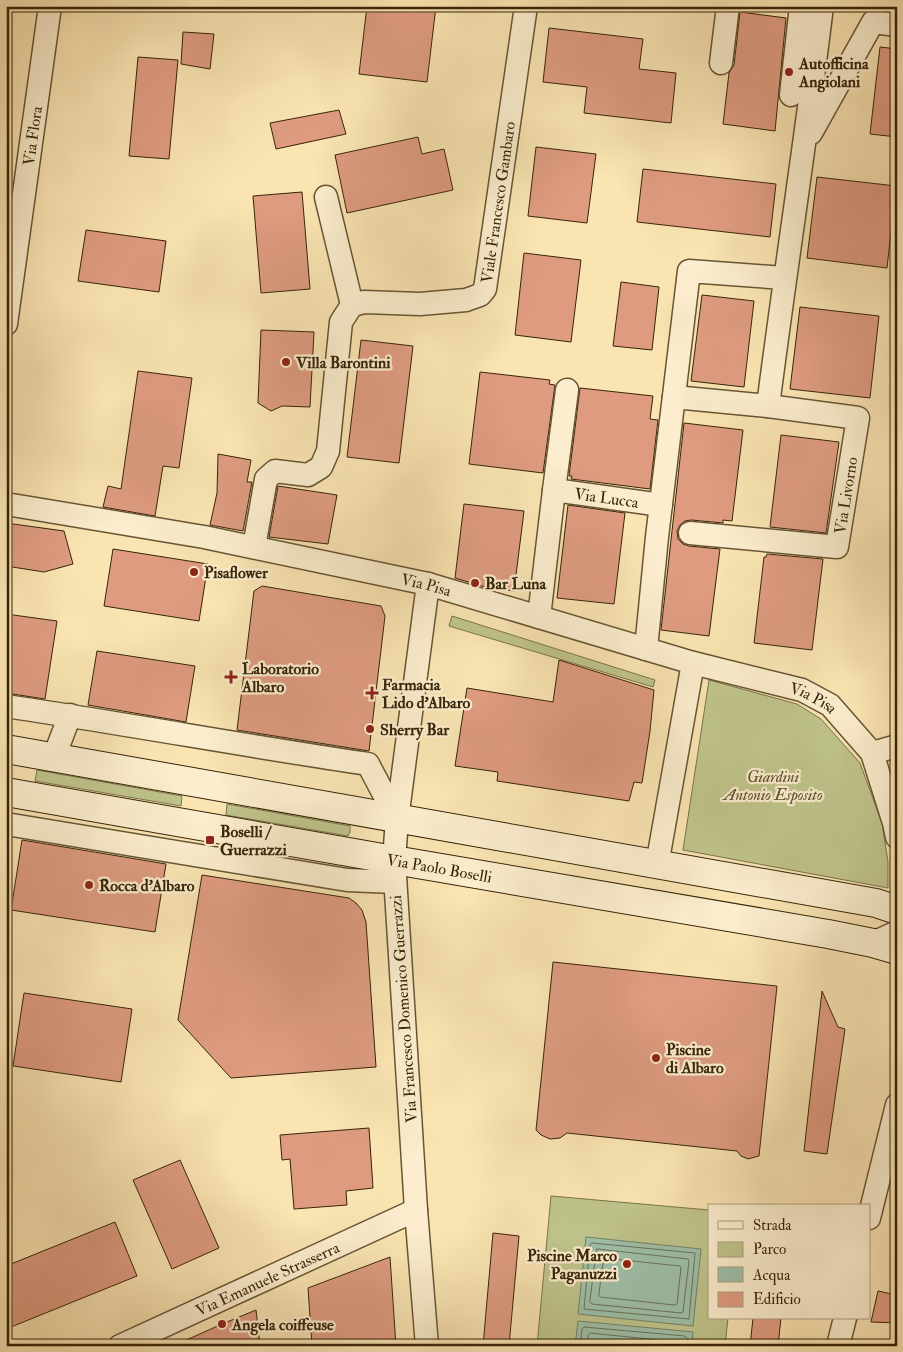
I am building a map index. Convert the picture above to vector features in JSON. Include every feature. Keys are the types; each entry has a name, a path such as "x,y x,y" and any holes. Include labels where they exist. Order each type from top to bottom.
{"main road":[{"path":"6,749 876,903 897,910"},
{"name":"Via Paolo Boselli","path":"6,792 395,871 889,942"}],"street":[{"name":"Via Flora","path":"6,324 50,6"},
{"name":"Viale Francesco Gambaro","path":"352,305 364,302 420,304 466,300 480,295 485,289 526,6"},
{"path":"721,63 728,6"},
{"path":"791,95 813,7"},
{"path":"768,406 784,278 805,143 813,7"},
{"path":"805,143 874,22 897,25"},
{"path":"254,547 266,479 275,471 308,475 321,467 328,451 341,322 352,305 326,197"},
{"path":"646,649 689,271 784,278"},
{"name":"Via Lucca","path":"539,616 567,390"},
{"name":"Via Livorno","path":"674,397 768,406 858,418 837,547 690,533"},
{"name":"Via Lucca","path":"554,490 661,505"},
{"name":"Via Pisa","path":"6,504 254,547 428,584 693,663 802,690 830,705 872,753 897,838"},
{"name":"Via Francesco Domenico Guerrazzi","path":"427,1346 416,1210 395,871 397,819 428,584"},
{"path":"657,865 693,663"},
{"path":"6,706 368,764 397,819"},
{"path":"54,757 70,715"},
{"path":"872,753 897,746"},
{"name":"Via Paolo Boselli","path":"6,824 347,880 395,871"},
{"path":"870,1214 897,1105"},
{"name":"Via Emanuele Strasserra","path":"120,1346 416,1210"},
{"path":"838,1346 844,1320"}],"green space":[{"path":"452,616 655,680 653,687 449,626"},
{"name":"Giardini Antonio Esposito","path":"709,680 797,704 821,719 860,763 882,823 888,862 888,888 683,850"},
{"path":"37,770 182,796 181,806 35,781"},
{"path":"227,804 350,826 350,832 348,836 226,815"},
{"name":"Piscine Marco Paganuzzi","path":"551,1196 708,1210 708,1320 728,1320 725,1346 537,1346"}],"water":[{"path":"586,1237 701,1249 693,1326 578,1314"},
{"path":"578,1321 693,1332 692,1346 575,1346"}],"building":[{"path":"367,6 436,6 427,82 359,74"},
{"path":"740,12 786,18 775,131 723,124 729,73 734,65"},
{"path":"549,28 643,39 639,69 676,73 671,123 584,113 587,87 543,82"},
{"path":"183,32 214,34 210,69 181,64"},
{"path":"880,47 897,49 897,137 870,134"},
{"path":"138,57 178,60 169,159 129,156"},
{"path":"339,110 346,134 276,149 270,123"},
{"path":"418,137 422,154 444,149 453,190 347,213 335,155"},
{"path":"536,147 596,154 587,223 528,216"},
{"path":"643,169 776,184 770,237 637,222"},
{"path":"817,177 896,186 887,268 807,258"},
{"path":"302,192 310,289 261,293 253,196"},
{"path":"86,230 166,241 159,292 78,281"},
{"path":"524,253 581,260 571,342 515,335"},
{"path":"621,282 659,287 652,350 613,346"},
{"path":"702,295 754,301 744,387 691,381"},
{"path":"800,307 879,316 870,398 790,389"},
{"name":"Villa Barontini","path":"261,330 314,332 310,407 282,406 271,411 258,403"},
{"path":"361,340 413,346 399,463 347,457"},
{"path":"138,371 192,378 179,468 163,466 155,516 103,507 108,486 121,489"},
{"path":"480,372 550,380 549,384 555,385 543,473 469,464"},
{"path":"580,388 653,396 650,419 658,420 650,489 571,479 572,476 569,476"},
{"path":"684,423 743,430 732,521 723,520 723,523 685,521 677,531 678,539 683,544 720,549 709,636 661,630"},
{"path":"781,435 839,442 826,533 770,527"},
{"path":"218,454 251,460 247,482 252,482 243,531 210,525 217,493"},
{"path":"278,486 337,495 328,544 269,537"},
{"path":"464,504 524,511 514,591 485,587 455,578"},
{"path":"568,505 625,513 614,604 557,598"},
{"path":"6,523 64,531 73,564 44,572 6,566"},
{"path":"113,549 208,564 199,621 104,606"},
{"path":"767,554 823,559 812,650 754,643 764,557"},
{"path":"262,586 381,606 385,616 369,751 237,730 254,591"},
{"path":"6,614 57,621 45,699 6,693"},
{"path":"97,651 195,666 186,722 88,705"},
{"path":"559,660 654,690 642,783 634,782 629,801 497,781 498,772 455,766 467,688 553,702"},
{"name":"Rocca d'Albaro","path":"22,840 166,864 155,932 11,910"},
{"path":"202,875 349,898 356,903 362,910 366,922 376,1067 231,1078 178,1020"},
{"name":"Piscine di Albaro","path":"553,962 777,986 759,1156 748,1159 741,1156 737,1151 567,1133 560,1138 550,1139 541,1135 536,1130"},
{"path":"822,991 838,1027 845,1029 827,1154 804,1151"},
{"path":"24,993 132,1009 121,1082 13,1066"},
{"path":"369,1128 373,1188 346,1191 347,1205 294,1209 290,1159 282,1160 280,1135"},
{"path":"180,1160 219,1248 172,1269 133,1180"},
{"path":"115,1222 137,1276 6,1329 6,1266"},
{"path":"493,1233 519,1236 509,1346 483,1346"},
{"path":"390,1257 396,1346 312,1346 308,1288"},
{"path":"878,1291 897,1295 897,1323 871,1322"},
{"path":"256,1310 260,1346 173,1346 222,1324"},
{"path":"753,1320 781,1320 778,1346 750,1346"}],"place":[{"name":"Autofficina Angiolani","path":"789,72"},
{"name":"Villa Barontini","path":"286,362"},
{"name":"Pisaflower","path":"194,572"},
{"name":"Bar Luna","path":"475,583"},
{"name":"Laboratorio Albaro","path":"231,677"},
{"name":"Farmacia Lido d'Albaro","path":"372,693"},
{"name":"Sherry Bar","path":"370,729"},
{"name":"Boselli / Guerrazzi","path":"210,840"},
{"name":"Rocca d'Albaro","path":"89,885"},
{"name":"Piscine di Albaro","path":"656,1058"},
{"name":"Piscine Marco Paganuzzi","path":"627,1264"},
{"name":"Angela coiffeuse","path":"222,1324"}]}
